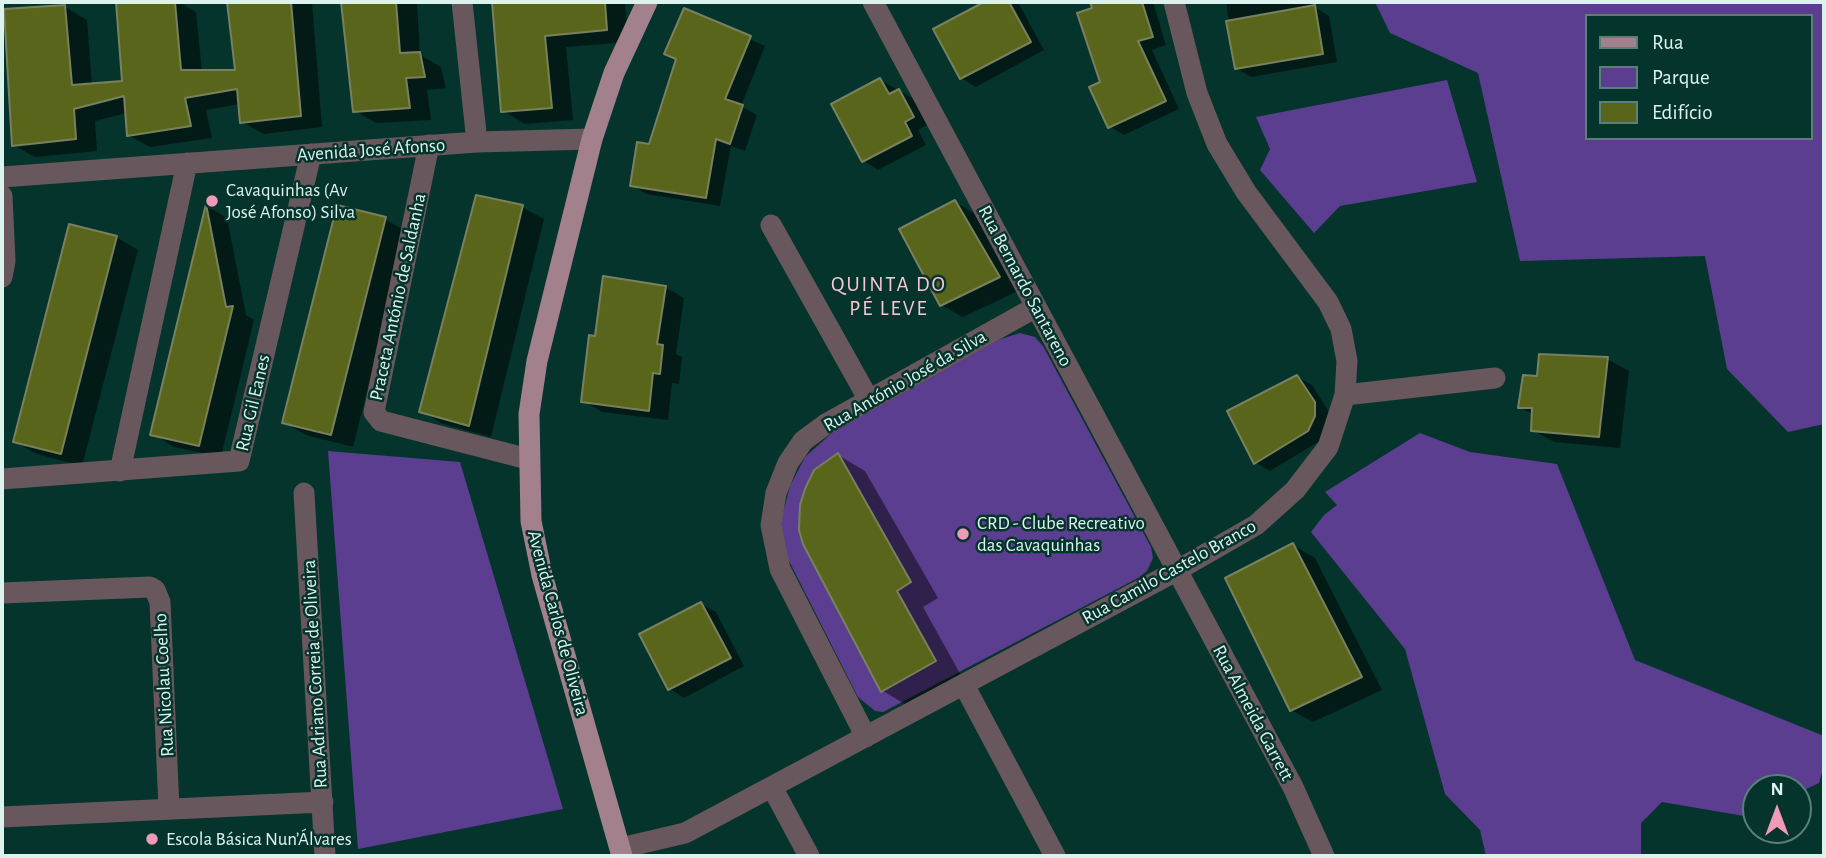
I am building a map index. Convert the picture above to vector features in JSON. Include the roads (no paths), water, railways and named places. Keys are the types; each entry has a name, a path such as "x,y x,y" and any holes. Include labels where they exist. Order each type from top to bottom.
{"main road":[{"path":"592,139 614,73 647,2"},
{"name":"Avenida Carlos de Oliveira","path":"592,139 537,361 530,414 528,459 531,522 542,575 622,852"}],"street":[{"path":"462,2 477,142"},
{"name":"Rua Bernardo Santareno","path":"873,2 1176,571"},
{"name":"Rua Camilo Castelo Branco","path":"622,852 685,833 1176,571 1256,525 1295,489 1328,447 1345,395 1347,361 1340,329 1328,302 1246,192 1217,144 1197,93 1174,2"},
{"name":"Avenida José Afonso","path":"2,177 429,145 592,139"},
{"name":"Praceta António de Saldanha","path":"429,145 374,412 380,421 528,459"},
{"name":"Rua Gil Eanes","path":"2,479 239,461 311,154"},
{"path":"120,471 187,163"},
{"path":"2,196 5,261 2,277"},
{"path":"771,225 869,400"},
{"name":"Rua António José da Silva","path":"866,737 780,569 771,525 776,493 788,463 803,441 826,424 1036,307"},
{"path":"1345,395 1495,378"},
{"name":"Rua Adriano Correia de Oliveira","path":"304,493 325,856"},
{"name":"Rua Almeida Garrett","path":"1176,571 1293,787 1324,856"},
{"name":"Rua Nicolau Coelho","path":"2,593 150,587 155,590 160,602 169,809"},
{"path":"964,685 1055,856"},
{"path":"772,787 809,856"},
{"path":"2,817 323,802"}],"place":[{"name":"Cavaquinhas (Av José Afonso) Silva","path":"212,201"},
{"name":"CRD - Clube Recreativo das Cavaquinhas","path":"963,534"},
{"name":"Escola Básica Nun’Álvares","path":"152,839"}],"district":[{"name":"QUINTA DO PÉ LEVE","path":"889,297"}]}
